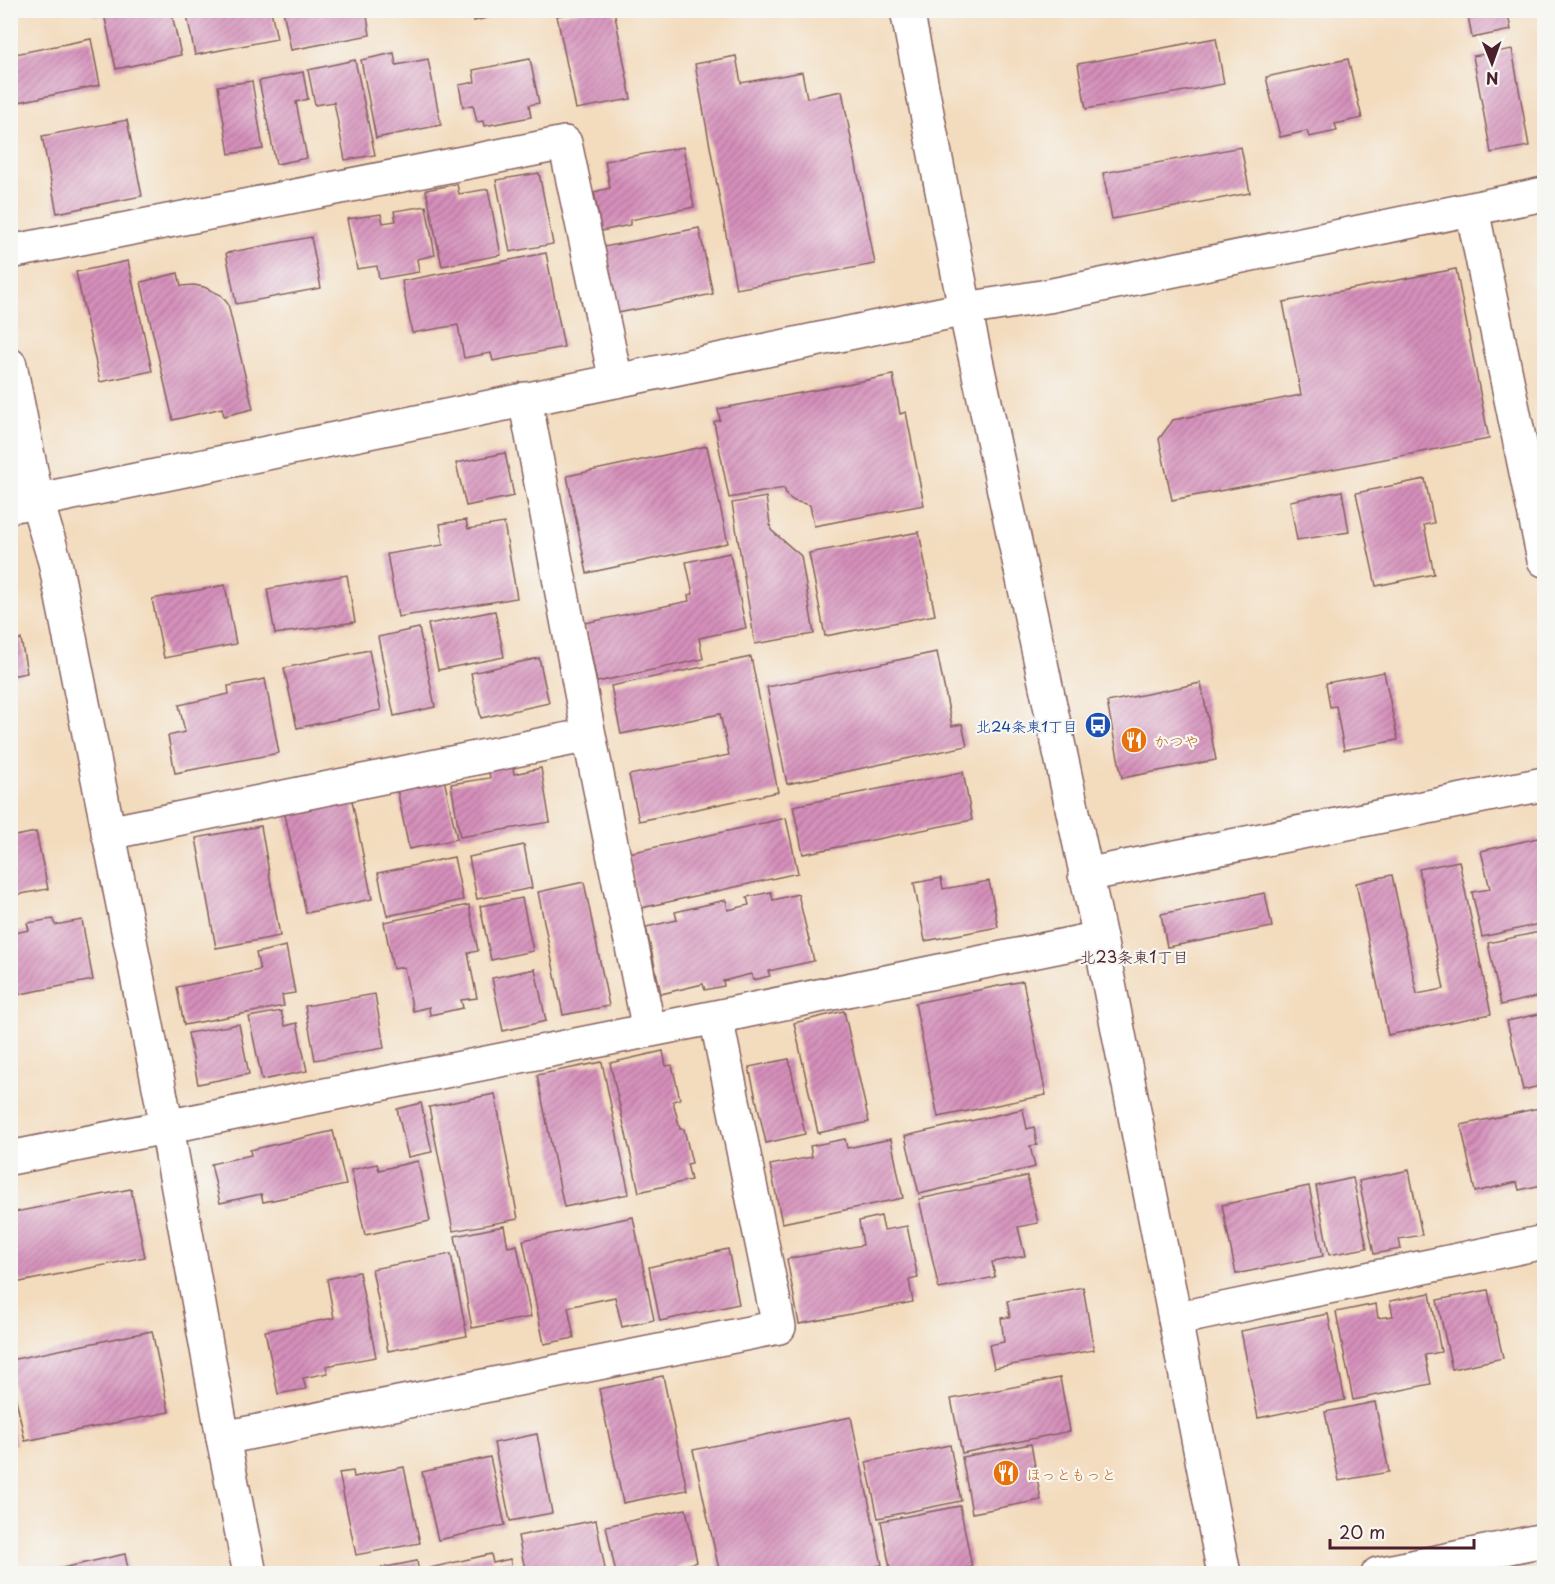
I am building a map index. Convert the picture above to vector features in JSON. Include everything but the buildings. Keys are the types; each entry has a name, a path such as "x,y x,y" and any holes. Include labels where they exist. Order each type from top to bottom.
{"street":[{"path":"907,10 965,309 1100,938 1224,1574"},
{"path":"10,252 565,143 616,381"},
{"path":"24,504 965,309 1048,296 1545,194"},
{"path":"1472,209 1545,560"},
{"path":"10,365 24,504 55,562 167,1127 250,1574"},
{"path":"525,399 649,1030"},
{"path":"108,833 590,735"},
{"path":"1086,875 1545,784"},
{"path":"10,1158 1100,938"},
{"path":"223,1438 779,1327 717,1017"},
{"path":"1175,1318 1545,1242"},
{"path":"1378,1574 1545,1540"}],"place":[{"name":"北24条東1丁目","path":"1098,725"},
{"name":"かつや","path":"1134,740"},
{"name":"ほっともっと","path":"1006,1473"}],"district":[{"name":"北23条東1丁目","path":"1134,956"}]}
